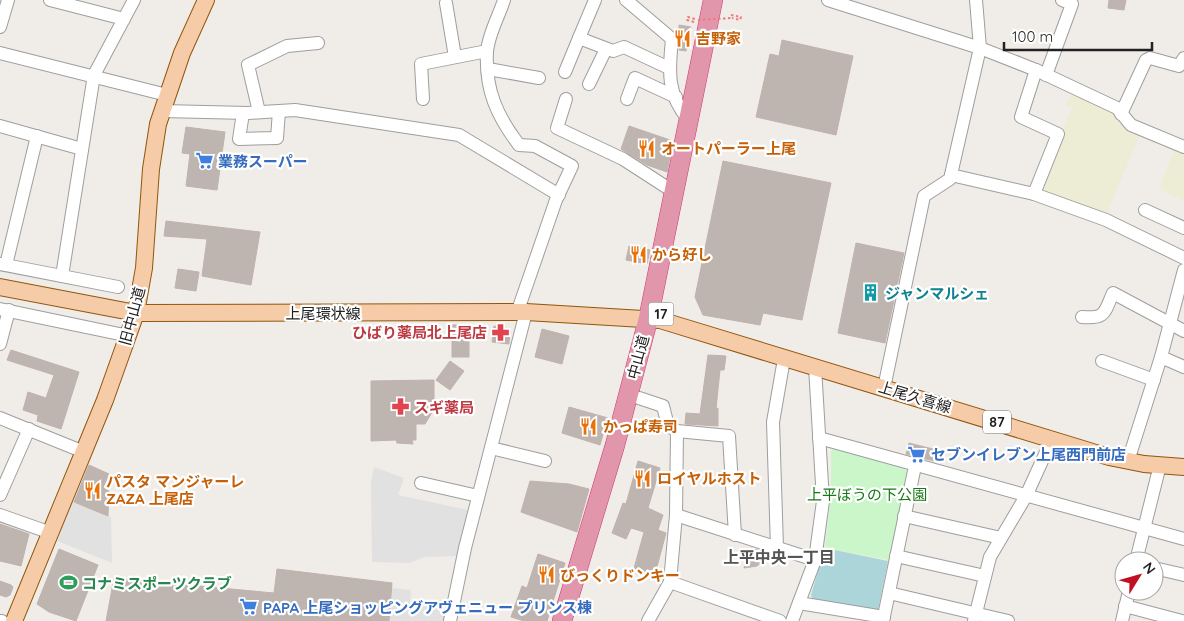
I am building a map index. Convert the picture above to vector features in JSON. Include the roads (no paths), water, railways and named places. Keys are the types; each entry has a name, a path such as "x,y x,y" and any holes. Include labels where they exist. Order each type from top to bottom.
{"highway":[{"name":"中山道","path":"573,621 621,466 639,398 654,320 674,192 713,0"},
{"name":"中山道","path":"562,621 654,320 729,11"}],"main road":[{"name":"旧中山道","path":"14,621 84,452 129,336 136,313 144,268 151,169 162,111 202,1"},
{"name":"上尾環状線","path":"0,287 136,313 521,313 654,320"},
{"name":"上尾久喜線","path":"654,320 1128,461 1184,467"}],"street":[{"path":"0,27 8,0"},
{"path":"50,0 76,3 124,19"},
{"path":"62,276 94,75 134,0"},
{"path":"450,621 465,548 491,448 521,313 559,194 572,166 535,146 519,145 501,121 490,91 487,51 504,0"},
{"path":"565,72 595,0"},
{"path":"626,0 672,39 668,78 682,112 689,120"},
{"path":"828,0 983,49 1041,72 1117,108 1131,125 1183,145"},
{"path":"976,0 983,49"},
{"path":"884,388 924,196 950,179 983,49 983,0"},
{"path":"1034,194 1058,134 1021,118 1072,4 1062,0"},
{"path":"446,3 455,57"},
{"path":"579,38 613,51 624,47 669,68"},
{"path":"259,112 248,65 286,46 318,42"},
{"path":"589,84 606,48"},
{"path":"423,99 421,64 487,51"},
{"path":"0,53 94,75 167,96"},
{"path":"1122,114 1146,60 1150,58 1179,66 1184,58"},
{"path":"488,69 539,78"},
{"path":"627,99 635,78 676,97"},
{"path":"566,99 558,128 623,159 674,192"},
{"path":"162,111 243,113 295,110 458,134 559,194"},
{"path":"243,113 239,139 277,138 279,111"},
{"path":"0,126 82,149"},
{"path":"37,136 3,265 118,288"},
{"path":"951,174 1034,194 1106,220 1184,258"},
{"path":"1145,210 1184,228"},
{"path":"1128,461 1181,289 1184,270"},
{"path":"1082,317 1098,318 1103,315 1113,293 1184,331"},
{"path":"0,344 4,309 129,336"},
{"path":"1161,357 1181,366 1184,353"},
{"path":"1102,361 1154,380"},
{"path":"792,621 815,560 823,501 819,438 802,364"},
{"path":"777,548 773,422 802,364"},
{"path":"639,398 663,406 668,426 678,431 729,436 735,535"},
{"path":"0,418 84,452"},
{"path":"0,495 29,429"},
{"path":"648,621 670,582 676,515 678,431"},
{"path":"819,438 1144,529 1184,538"},
{"path":"975,617 990,557 1026,496 1052,439"},
{"path":"491,448 545,461"},
{"path":"1138,551 1160,465"},
{"path":"799,603 883,619 915,466"},
{"path":"421,483 478,496"},
{"path":"0,514 51,533"},
{"path":"676,515 815,560"},
{"path":"904,516 1002,538"},
{"path":"896,556 985,576"},
{"path":"1164,570 1184,575"},
{"path":"670,582 780,621"},
{"path":"889,594 975,617 1008,621"},
{"path":"1122,621 1126,601"},
{"path":"1125,606 1182,621"}],"water":[{"path":"825,548 888,561 877,615 814,602 811,595"}],"place":[{"name":"吉野家","path":"682,38"},
{"name":"オートパーラー上尾","path":"647,148"},
{"name":"業務スーパー","path":"204,161"},
{"name":"から好し","path":"638,254"},
{"name":"ジャンマルシェ","path":"871,293"},
{"name":"ひばり薬局北上尾店","path":"501,332"},
{"name":"スギ薬局","path":"400,407"},
{"name":"かっぱ寿司","path":"589,426"},
{"name":"セブンイレブン上尾西門前店","path":"917,454"},
{"name":"ロイヤルホスト","path":"643,478"},
{"name":"パスタ マンジャーレ ZAZA 上尾店","path":"92,490"},
{"name":"びっくりドンキー","path":"546,575"},
{"name":"コナミスポーツクラブ","path":"68,583"},
{"name":"PAPA 上尾ショッピングアヴェニュー プリンス棟","path":"249,607"}],"district":[{"name":"上平中央一丁目","path":"779,557"}],"park label":[{"name":"上平ぼうの下公園","path":"867,494"}]}
